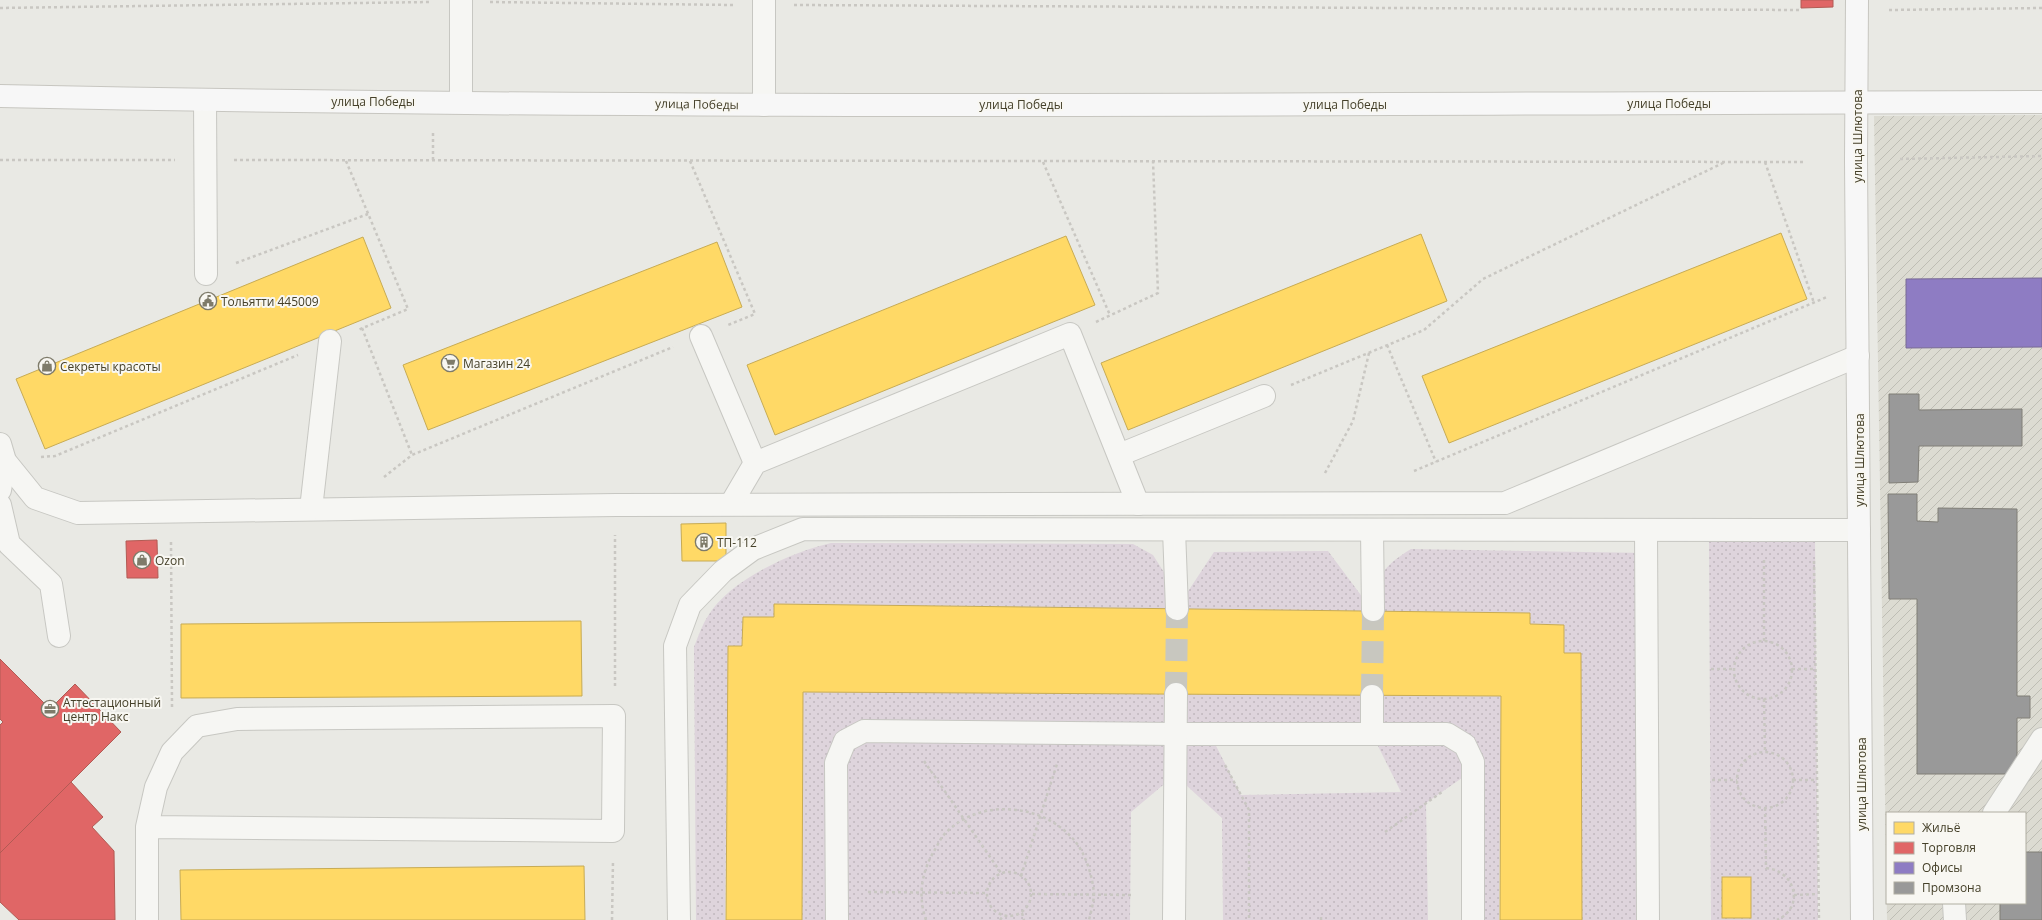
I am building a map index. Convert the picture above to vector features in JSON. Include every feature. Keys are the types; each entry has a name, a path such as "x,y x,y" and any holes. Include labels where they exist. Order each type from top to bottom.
{"main road":[{"name":"улица Шлютова","path":"1857,0 1856,102 1862,920"},
{"name":"улица Победы","path":"0,96 205,100 764,105 2042,102"}],"street":[{"path":"461,102 471,1"},
{"path":"764,2 764,105"},
{"path":"205,100 206,274"},
{"path":"731,504 755,463 1070,334 1138,504"},
{"path":"701,336 755,463"},
{"path":"311,509 330,342"},
{"path":"2,453 35,498 78,513 731,504 1505,503 1858,356"},
{"path":"1119,456 1264,396"},
{"path":"0,490 2,453"},
{"path":"0,505 8,544 51,584 59,636"},
{"path":"679,920 675,646 690,605 723,571 753,549 803,529 1859,530"},
{"path":"1174,530 1177,609"},
{"path":"1372,530 1372,610"},
{"path":"1646,530 1648,920"},
{"path":"1174,920 1176,694"},
{"path":"1372,696 1372,734"},
{"path":"147,827 613,831 614,716 237,719 197,726 172,752 156,787 147,827 147,920"},
{"path":"837,920 836,763 845,741 864,731 1176,734 1447,734 1465,745 1472,762 1473,920"},
{"path":"1995,812 2042,739"},
{"path":"1954,904 1955,920"}],"path":[{"path":"0,8 416,1"},
{"path":"471,1 1799,10"},
{"path":"1889,10 2042,8"},
{"path":"433,131 433,160"},
{"path":"1900,159 2042,156"},
{"path":"0,160 1802,162"},
{"path":"2,453 55,456 408,309 346,161"},
{"path":"381,479 412,455 755,314 690,161"},
{"path":"1043,161 1110,315"},
{"path":"1070,334 1158,293 1154,161"},
{"path":"1264,396 1424,330 1483,280 1726,162"},
{"path":"1765,162 1814,303"},
{"path":"206,274 368,214"},
{"path":"1387,345 1436,462 1857,284"},
{"path":"362,328 412,455"},
{"path":"1308,503 1353,421 1370,352"},
{"path":"614,716 616,505"},
{"path":"171,511 172,752"},
{"path":"1764,530 1764,641"},
{"path":"1814,530 1819,920"},
{"path":"1764,641 1773,642 1780,647 1790,660 1792,669 1788,686 1781,693 1764,699 1746,694 1740,687 1734,669 1736,660 1744,649 1755,642 1764,641"},
{"path":"1711,669 1734,669"},
{"path":"1792,669 1816,669"},
{"path":"1764,699 1765,751"},
{"path":"904,732 1001,873"},
{"path":"1022,876 1066,733"},
{"path":"1209,734 1249,810 1249,920"},
{"path":"1765,751 1782,756 1792,771 1793,780 1788,796 1782,802 1765,808 1748,803 1742,797 1738,789 1737,780 1738,771 1748,757 1756,752 1765,751"},
{"path":"1385,832 1472,771"},
{"path":"1712,780 1737,780"},
{"path":"1793,780 1818,780"},
{"path":"1765,808 1766,868 1774,869 1788,878 1794,894 1789,911 1777,920"},
{"path":"926,920 920,893 928,862 943,837 964,819 994,809 1024,810 1052,820 1074,840 1088,866 1094,895 1089,920"},
{"path":"612,920 613,831"},
{"path":"1015,872 1022,876 1031,887 1031,902 1022,913 1015,916 1003,916 994,911 990,905 987,893 990,883 1001,873 1015,872"},
{"path":"836,892 987,893"},
{"path":"1032,894 1131,894"},
{"path":"1794,894 1818,894"},
{"path":"1022,913 1024,920"},
{"path":"1000,920 1003,916"}],"shaded area":[{"path":"2042,115 2042,920 1887,920 1887,904 2026,904 2026,812 1886,812 1886,858 1874,116"},
{"path":"1709,539 1815,539 1818,920 1711,920"},
{"path":"831,543 1133,544 1153,555 1167,577 1177,608 1214,552 1328,551 1372,610 1382,574 1393,562 1411,549 1646,553 1648,920 1582,920 1564,653 1564,625 1530,624 1530,613 774,604 774,617 743,617 742,646 728,646 725,920 696,920 694,647 708,616 718,603 746,579 763,569 798,553"},
{"path":"803,692 1501,696 1499,920 1474,920 1472,771 1426,803 1428,920 1223,920 1222,818 1175,775 1131,812 1130,920 802,920","holes":["1210,734 1372,734 1401,792 1241,795"]}],"building: Жильё":[{"path":"1781,233 1807,299 1449,443 1422,376"},
{"path":"1421,234 1447,301 1128,430 1101,363"},
{"path":"1066,236 1095,305 775,435 747,365"},
{"path":"363,237 391,308 45,449 16,379"},
{"path":"717,242 742,307 428,430 403,365"},
{"name":"ТП-112","path":"726,523 726,561 682,561 681,524"},
{"path":"774,604 1530,613 1530,624 1564,625 1564,653 1581,653 1582,920 1500,920 1501,696 803,692 802,920 726,920 728,646 742,646 743,617 774,617"},
{"path":"581,621 582,696 181,698 181,624"},
{"path":"584,866 585,920 181,920 180,870"},
{"path":"1722,877 1751,877 1751,918 1722,918"}],"building: Торговля":[{"path":"1801,0 1833,0 1833,7 1801,8"},
{"path":"157,540 158,578 127,578 126,541"},
{"path":"0,659 50,709 75,684 121,732 0,853 0,725 3,722 0,719"},
{"path":"71,782 103,817 92,827 114,851 115,920 19,920 0,902 0,853"}],"building: Офисы":[{"path":"2042,278 2042,347 1906,348 1906,279"}],"building: Промзона":[{"path":"1889,394 1919,394 1919,410 2022,409 2022,446 1919,446 1918,482 1889,483"},
{"path":"1888,494 1917,494 1917,521 1938,522 1938,508 2017,509 2017,696 2030,696 2030,718 2017,718 2017,774 1917,774 1917,599 1889,599"},
{"path":"2026,852 2042,852 2042,920 2000,920 2000,904 2026,904"}],"tunnel":[{"path":"1176,694 1177,609"},
{"path":"1372,696 1373,610"}],"place":[{"name":"Тольятти 445009","path":"208,301"},
{"name":"Магазин 24","path":"450,363"},
{"name":"Секреты красоты","path":"47,366"},
{"name":"ТП-112","path":"704,542"},
{"name":"Ozon","path":"142,560"},
{"name":"Аттестационный центр Накс","path":"50,709"}]}
